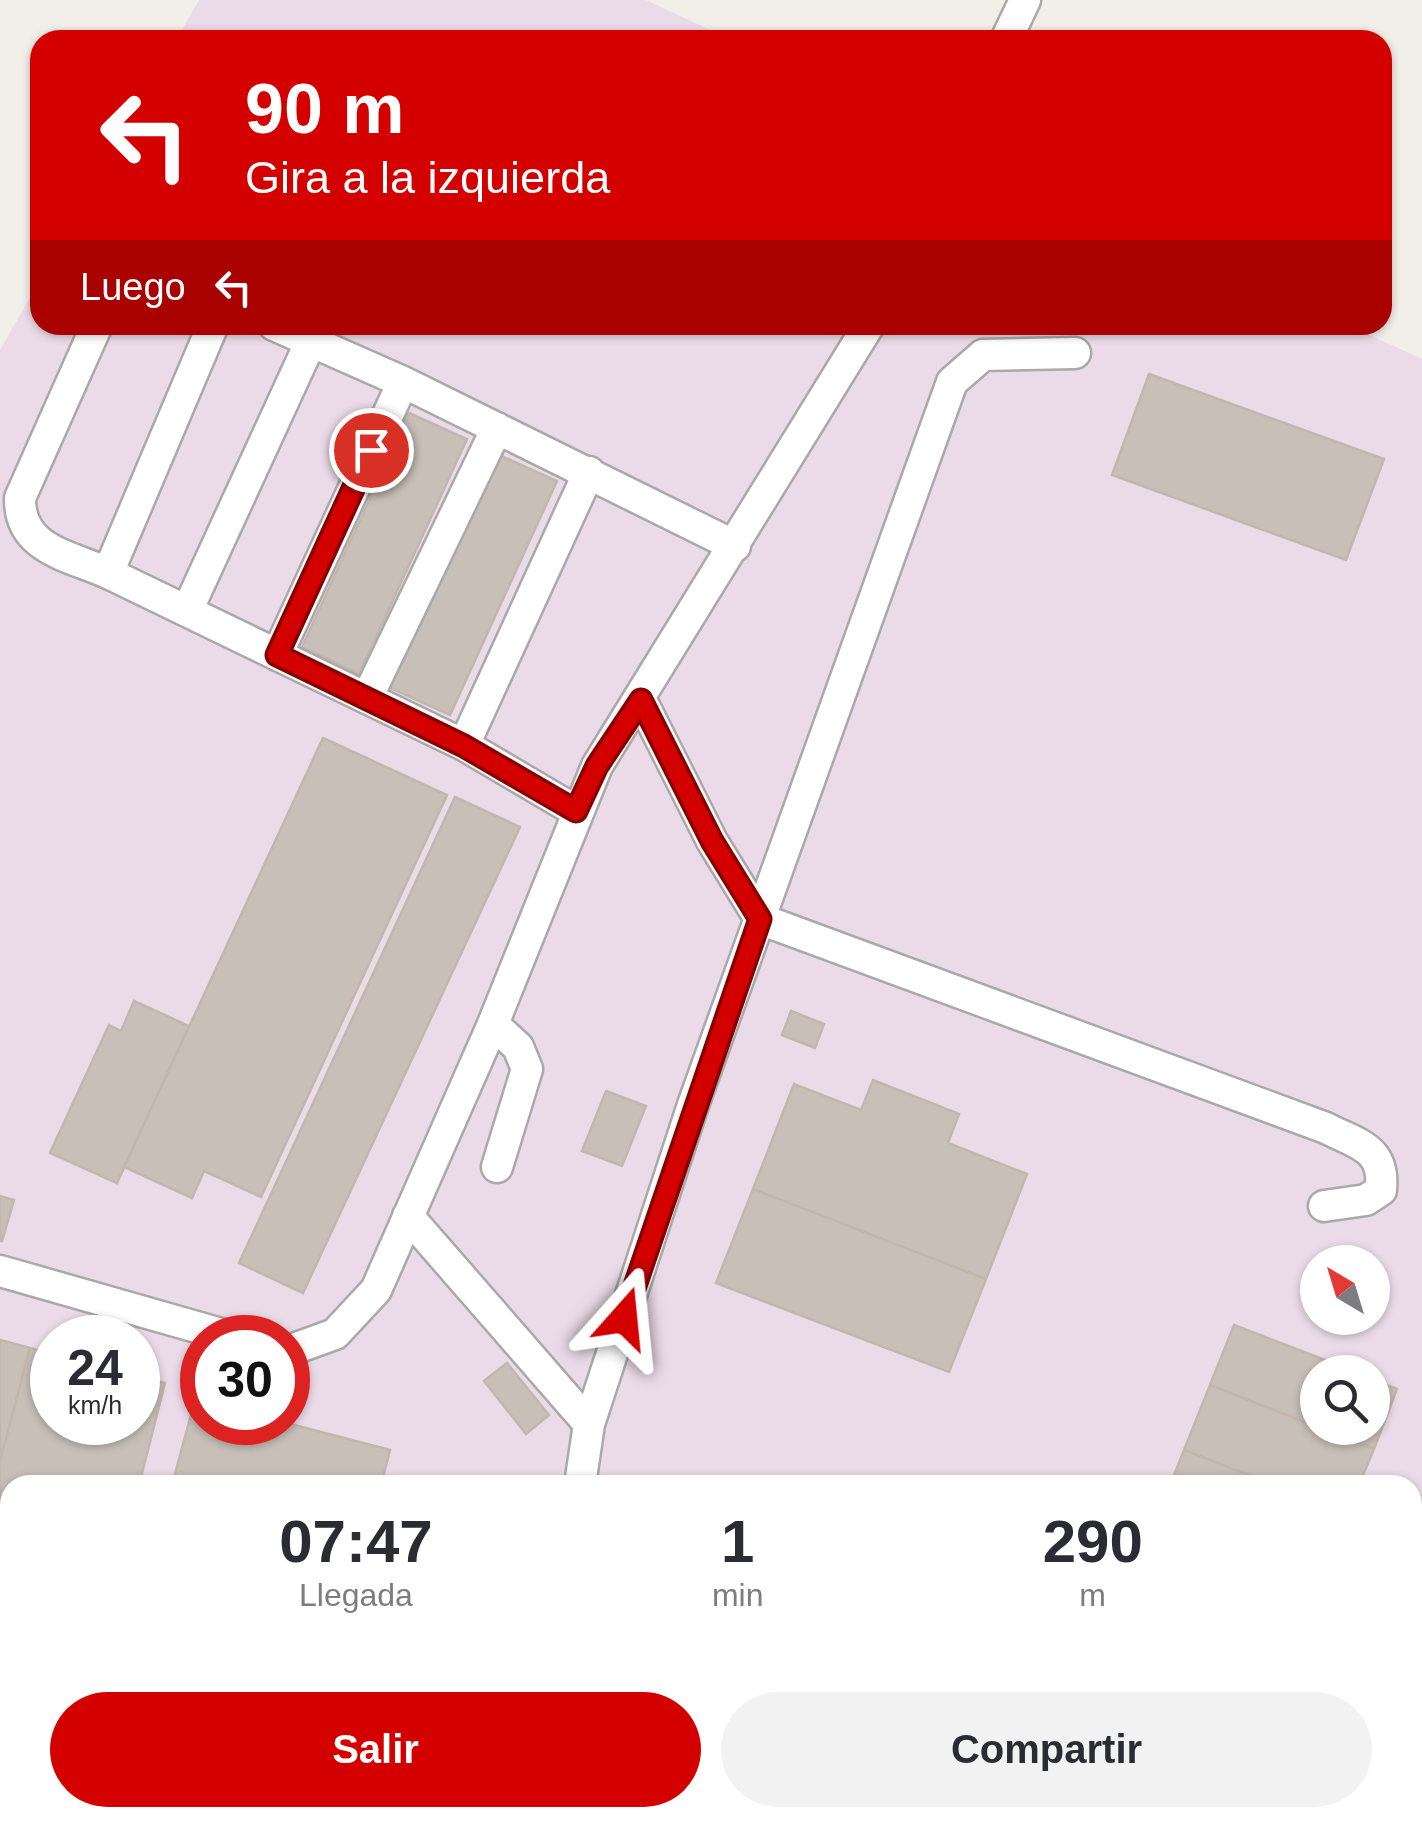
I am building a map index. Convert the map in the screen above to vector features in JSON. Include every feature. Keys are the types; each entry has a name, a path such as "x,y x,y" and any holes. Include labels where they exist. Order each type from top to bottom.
{"street":[{"path":"1011,30 1025,0"},
{"path":"93,335 20,498 20,520 31,538 464,746 576,811"},
{"path":"108,573 210,335"},
{"path":"297,335 589,472 734,546"},
{"path":"310,1343 336,1334 376,1290 493,1024 597,766 863,335"},
{"path":"187,611 311,341"},
{"path":"581,1475 589,1424 693,1105 952,382 983,355 1075,354"},
{"path":"277,655 402,382"},
{"path":"367,698 497,428"},
{"path":"464,746 589,472"},
{"path":"641,700 712,841 760,919 1326,1128 1374,1153 1383,1167 1381,1190 1366,1200 1324,1206"},
{"path":"493,1024 518,1047 526,1069 497,1167"},
{"path":"408,1216 589,1424"},
{"path":"0,1271 180,1322"}],"shaded area":[{"path":"199,0 646,0 710,30 182,30"},
{"path":"30,298 30,335 1370,335 1422,359 1422,1475 0,1475 0,350"}],"building":[{"path":"1149,374 1384,459 1346,560 1112,475"},
{"path":"409,413 467,439 359,674 302,647"},
{"path":"497,454 557,481 450,715 390,688"},
{"path":"323,738 447,795 261,1197 204,1171 192,1198 124,1167"},
{"path":"455,797 520,827 303,1293 239,1263"},
{"path":"134,1001 189,1026 117,1183 50,1153 109,1025 121,1031"},
{"path":"791,1011 824,1024 815,1048 782,1035"},
{"path":"873,1080 959,1114 948,1143 1027,1174 986,1279 753,1189 794,1084 861,1110"},
{"path":"606,1091 646,1106 622,1166 582,1151"},
{"path":"753,1189 986,1279 949,1372 716,1283"},
{"path":"0,1196 14,1200 2,1241 0,1241"},
{"path":"1234,1325 1312,1355 1300,1355 1300,1420 1210,1385"},
{"path":"0,1340 30,1348 0,1461"},
{"path":"30,1348 30,1445 149,1445 142,1475 0,1475 0,1461"},
{"path":"507,1363 549,1415 526,1434 484,1381"},
{"path":"1210,1385 1300,1420 1300,1445 1364,1445 1374,1449 1363,1475 1249,1475 1184,1450"},
{"path":"1390,1386 1397,1389 1390,1407"},
{"path":"310,1429 390,1450 384,1475 175,1475 183,1445 310,1445"},
{"path":"1184,1450 1249,1475 1174,1475"}],"route":[{"path":"371,450 277,655 464,746 576,811 597,766 641,700 712,841 760,919 693,1105 624,1318"}]}
